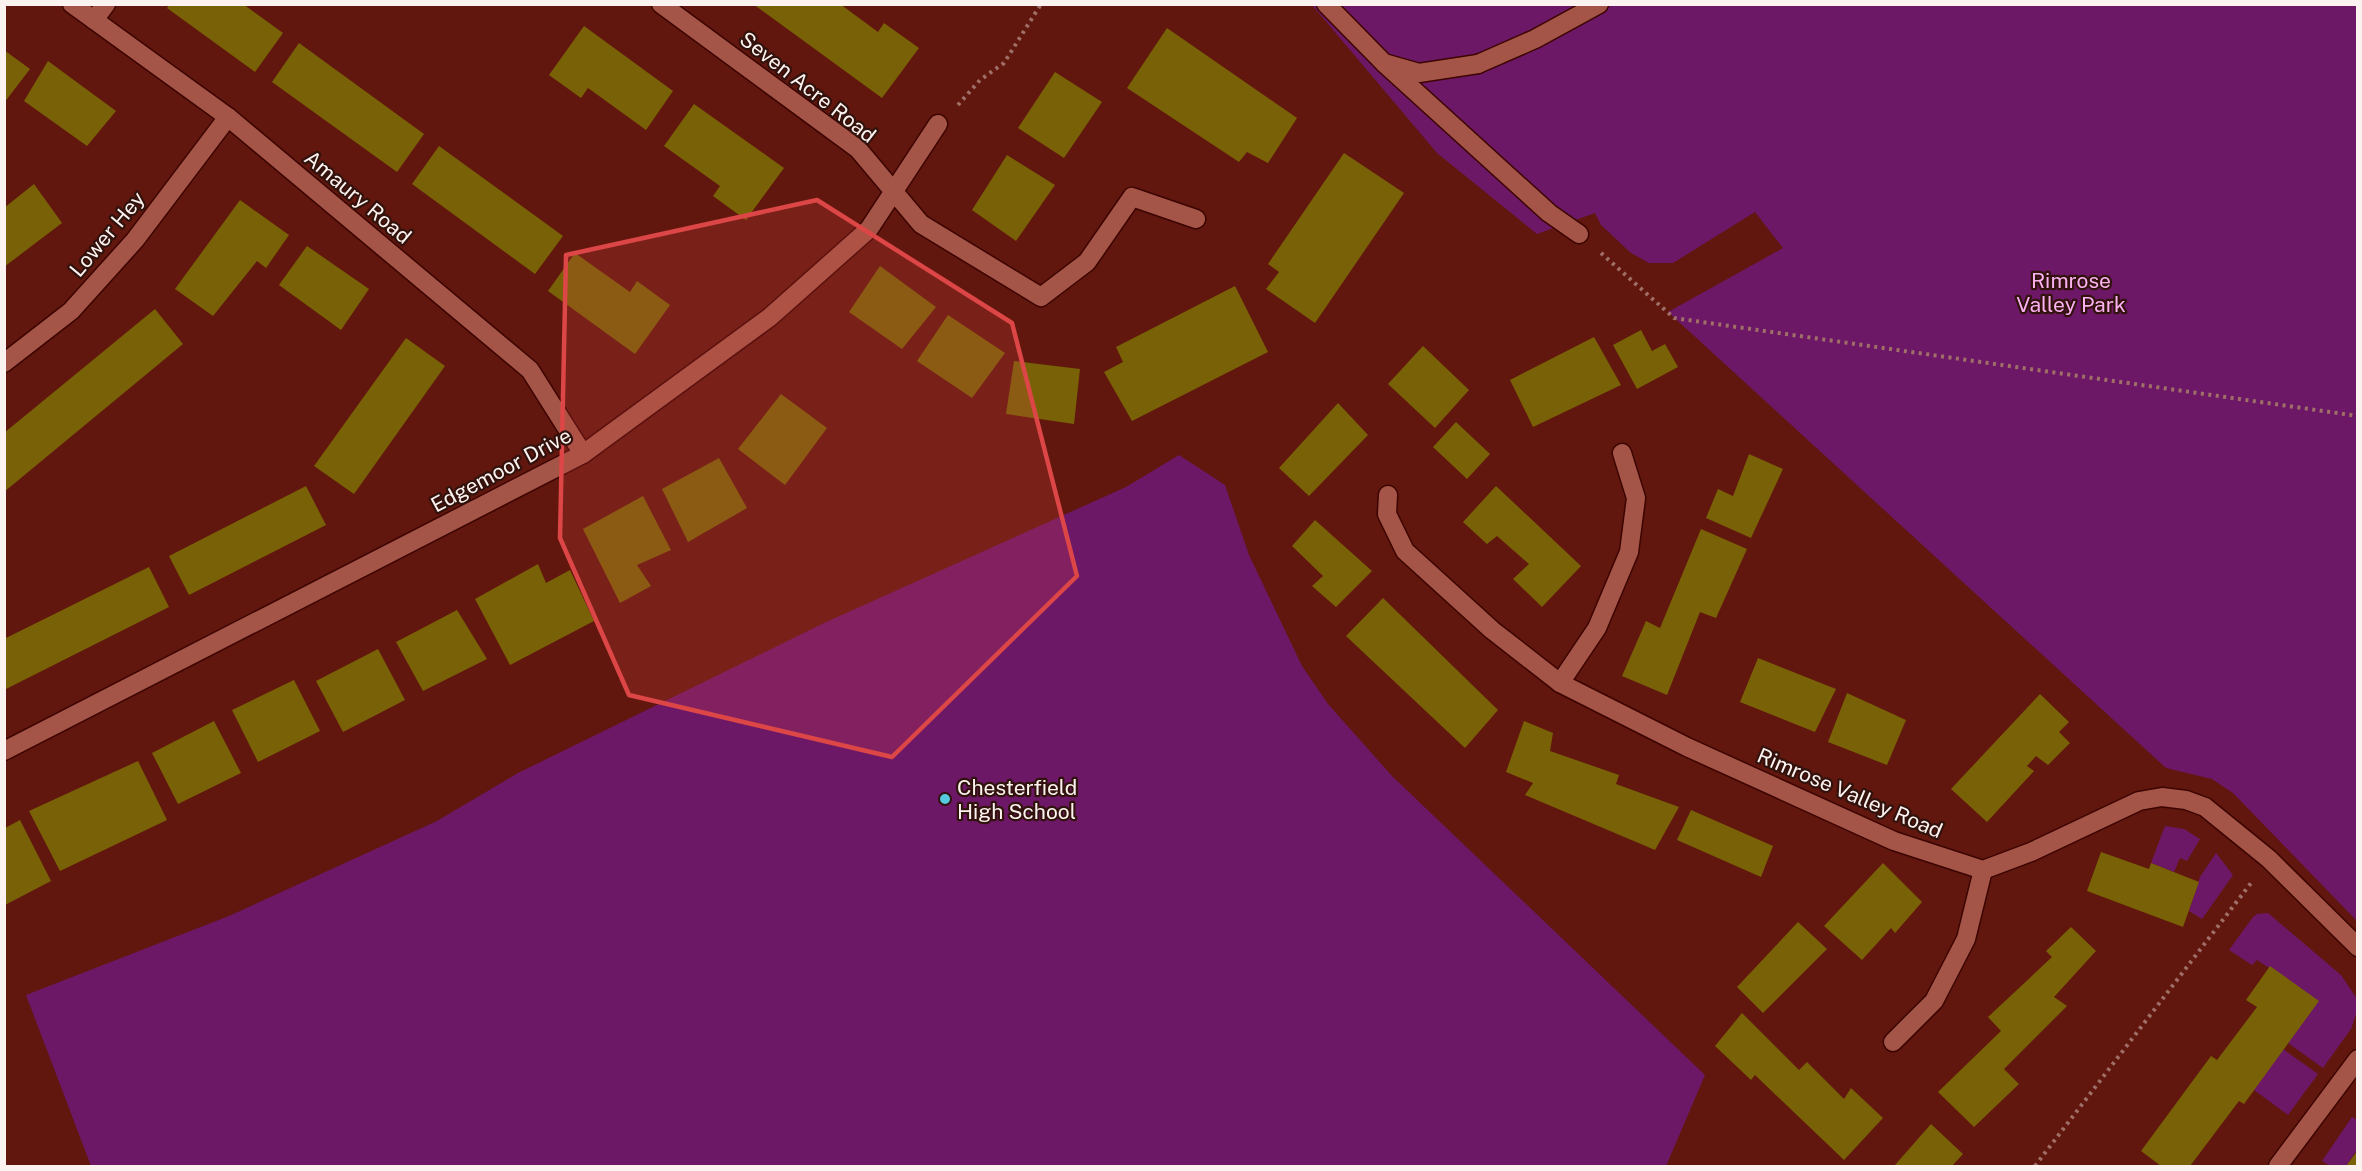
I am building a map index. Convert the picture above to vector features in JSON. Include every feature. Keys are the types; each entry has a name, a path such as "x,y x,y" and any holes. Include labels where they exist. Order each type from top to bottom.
{"street":[{"name":"Amaury Road","path":"72,4 228,117 530,370 583,454"},
{"path":"94,20 106,4"},
{"name":"Seven Acre Road","path":"661,4 858,149 921,224 1041,297 1087,262 1132,196 1196,219"},
{"path":"1326,4 1384,63 1549,213 1579,234"},
{"path":"1384,63 1419,73 1478,64 1535,39 1599,4"},
{"name":"Lower Hey","path":"4,363 79,302 135,240 228,117"},
{"name":"Edgemoor Drive","path":"4,751 583,454 770,317 869,229 891,191 938,124"},
{"path":"1560,683 1597,628 1629,552 1636,498 1622,453"},
{"name":"Rimrose Valley Road","path":"1388,495 1387,514 1405,551 1492,630 1560,683 1687,747 1894,841 1983,870"},
{"path":"1893,1042 1934,1001 1966,939 1983,870 2031,852 2139,801 2162,797 2205,807 2269,859 2358,947"},
{"path":"2278,1167 2358,1059"}],"path":[{"path":"938,124 980,81 1004,63 1041,4"},
{"path":"1579,234 1674,318 2358,416"},
{"path":"2035,1167 2269,859"}],"highlighted area":[{"path":"817,200 1012,323 1077,576 892,757 629,695 560,538 566,255"}],"green space":[{"name":"Rimrose Valley Park","path":"1312,5 2357,5 2357,921 2233,793 2212,779 2166,768 1668,312 1783,248 1755,212 1673,263 1649,263 1631,253 1601,225 1595,213 1537,234 1437,153"},
{"name":"Chesterfield High School","path":"1179,455 1225,485 1249,555 1302,666 1328,704 1392,776 1705,1075 1666,1166 91,1166 26,995 229,916 437,821 518,773 824,623 1126,487"},
{"path":"2165,826 2184,829 2200,839 2187,861 2180,858 2174,872 2151,863"},
{"path":"2216,853 2233,875 2202,919 2189,911 2200,877"},
{"path":"2268,913 2341,975 2357,999 2357,1011 2351,1029 2323,1068 2288,1043 2318,1001 2257,960 2252,965 2229,950 2253,917 2257,914"},
{"path":"2283,1049 2318,1074 2288,1115 2254,1090"},
{"path":"2352,1117 2357,1120 2357,1150 2346,1166 2330,1166 2322,1161"}],"building":[{"path":"170,4 243,4 283,33 255,72 167,8"},
{"path":"753,4 840,4 878,32 884,23 919,48 882,98"},
{"path":"584,26 673,91 646,130 588,88 581,98 549,75"},
{"path":"1167,28 1297,118 1268,163 1247,152 1239,162 1127,88"},
{"path":"299,43 424,134 397,172 272,82"},
{"path":"4,50 30,69 4,103"},
{"path":"48,61 116,111 87,146 24,101"},
{"path":"1055,72 1102,102 1064,158 1018,128"},
{"path":"694,104 784,168 746,220 713,196 720,186 664,146"},
{"path":"439,146 563,236 535,274 412,184"},
{"path":"1344,153 1404,193 1315,323 1266,289 1279,272 1268,264"},
{"path":"1007,155 1055,185 1016,241 972,210"},
{"path":"34,184 62,223 4,267 4,208"},
{"path":"240,200 289,235 266,268 257,261 213,316 175,289"},
{"path":"307,246 369,289 341,330 279,285"},
{"path":"575,253 630,292 637,281 670,305 635,354 548,291"},
{"path":"880,266 936,307 902,349 849,312"},
{"path":"1235,286 1268,352 1132,421 1104,372 1123,362 1116,347"},
{"path":"155,309 183,344 4,492 4,433"},
{"path":"948,315 1005,353 972,398 917,361"},
{"path":"1641,330 1652,351 1665,344 1678,367 1637,389 1613,345"},
{"path":"1594,337 1621,385 1533,427 1510,380"},
{"path":"406,338 445,366 354,494 314,466"},
{"path":"1423,346 1469,390 1435,428 1388,384"},
{"path":"1014,361 1080,369 1074,424 1006,414"},
{"path":"781,394 827,428 785,485 738,449"},
{"path":"1338,403 1368,435 1309,496 1279,468"},
{"path":"1456,422 1490,454 1467,479 1433,447"},
{"path":"1749,454 1783,469 1751,538 1706,518 1718,489 1733,496"},
{"path":"719,458 747,508 688,542 662,489"},
{"path":"306,486 326,525 189,595 169,556"},
{"path":"1496,486 1581,566 1542,607 1513,579 1529,564 1497,536 1487,544 1463,522"},
{"path":"643,496 671,550 637,565 651,586 620,603 583,529"},
{"path":"1315,520 1372,571 1336,607 1312,586 1323,576 1292,546"},
{"path":"1701,529 1747,549 1716,618 1700,612 1667,695 1622,676 1646,621 1660,628"},
{"path":"538,564 546,583 570,570 594,621 510,665 475,599"},
{"path":"149,567 169,607 4,690 4,639"},
{"path":"1383,598 1498,710 1465,748 1346,636"},
{"path":"457,610 487,659 423,691 396,642"},
{"path":"378,649 405,700 343,732 316,681"},
{"path":"1758,658 1836,689 1815,732 1740,702"},
{"path":"294,680 320,731 258,762 232,710"},
{"path":"1847,693 1906,720 1887,765 1828,742"},
{"path":"2040,694 2069,722 2059,732 2070,743 2048,765 2036,756 2027,766 2034,771 1987,822 1951,789"},
{"path":"214,721 241,773 178,804 152,753"},
{"path":"1524,721 1553,733 1550,751 1619,775 1616,784 1679,807 1655,850 1525,795 1533,783 1506,772"},
{"path":"138,761 167,820 60,871 29,811"},
{"path":"1691,810 1773,846 1761,877 1677,840"},
{"path":"20,820 51,881 5,905 5,828"},
{"path":"2101,852 2149,869 2151,863 2199,882 2183,927 2087,891"},
{"path":"1883,863 1922,902 1895,933 1891,928 1862,960 1824,926"},
{"path":"1798,922 1827,949 1763,1013 1737,987"},
{"path":"2071,927 2096,951 2054,997 2067,1006 2004,1069 2019,1084 1974,1127 1938,1092 2001,1031 1988,1017 2052,957 2046,951"},
{"path":"2270,966 2319,1001 2244,1104 2239,1101 2190,1166 2161,1166 2141,1151 2211,1056 2217,1060 2257,1007 2246,1000"},
{"path":"1742,1013 1799,1070 1807,1062 1844,1099 1851,1088 1883,1118 1844,1160 1755,1075 1751,1080 1715,1046"},
{"path":"1931,1124 1963,1154 1952,1166 1895,1165"},
{"path":"2358,1150 2358,1166 2346,1166"}],"place":[{"name":"Chesterfield High School","path":"945,799"}]}
